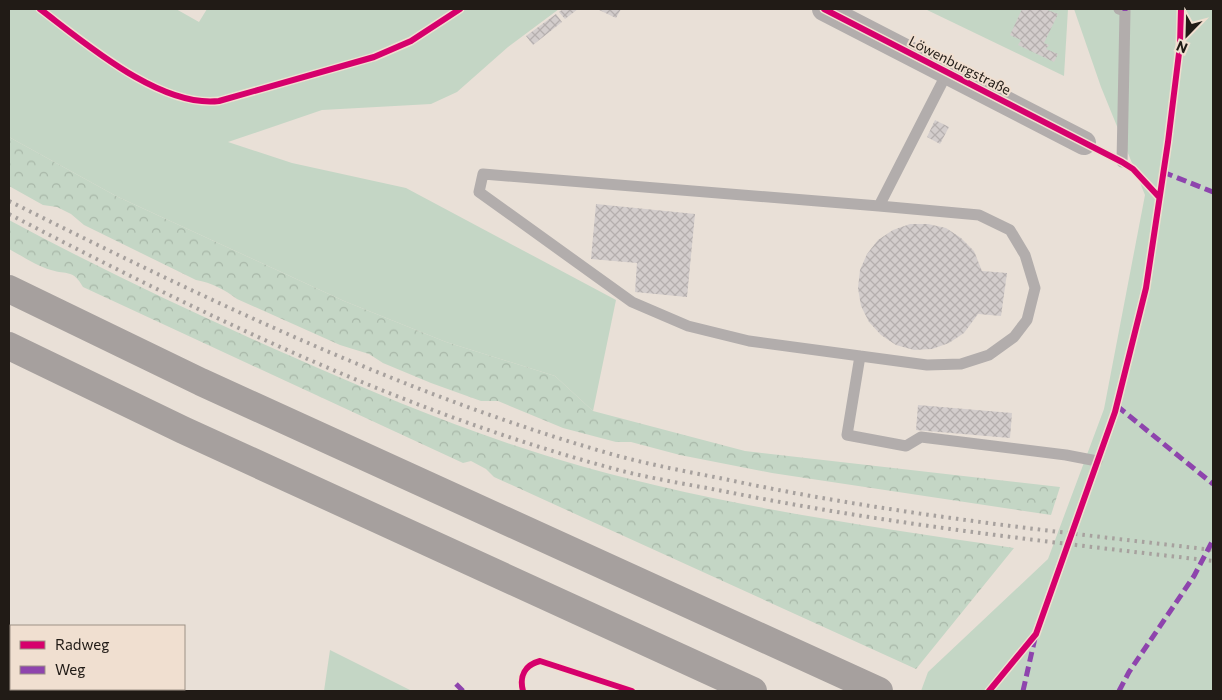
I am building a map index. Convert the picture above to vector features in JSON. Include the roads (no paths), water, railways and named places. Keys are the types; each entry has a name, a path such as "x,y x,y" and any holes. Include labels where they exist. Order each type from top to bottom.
{"highway":[{"path":"9,289 201,382 879,691"},
{"path":"9,346 183,430 753,691"}],"street":[{"name":"Löwenburgstraße","path":"824,9 1084,143"}],"lane":[{"path":"1119,9 1125,11 1122,162"},
{"path":"879,206 947,73"},
{"path":"483,174 879,206 979,216 1010,230 1025,255 1035,288 1027,320 1014,337 989,355 961,364 927,365 749,341 688,326 632,302 479,192 483,174"},
{"path":"860,356 847,435 906,446 921,437 1066,455 1098,461"}],"railway":[{"path":"9,201 230,308 379,373 455,403 611,454 640,462 849,503 970,521 1213,550"},
{"path":"9,214 155,288 303,357 455,418 533,445 611,468 784,503 906,523 1213,561"}]}
